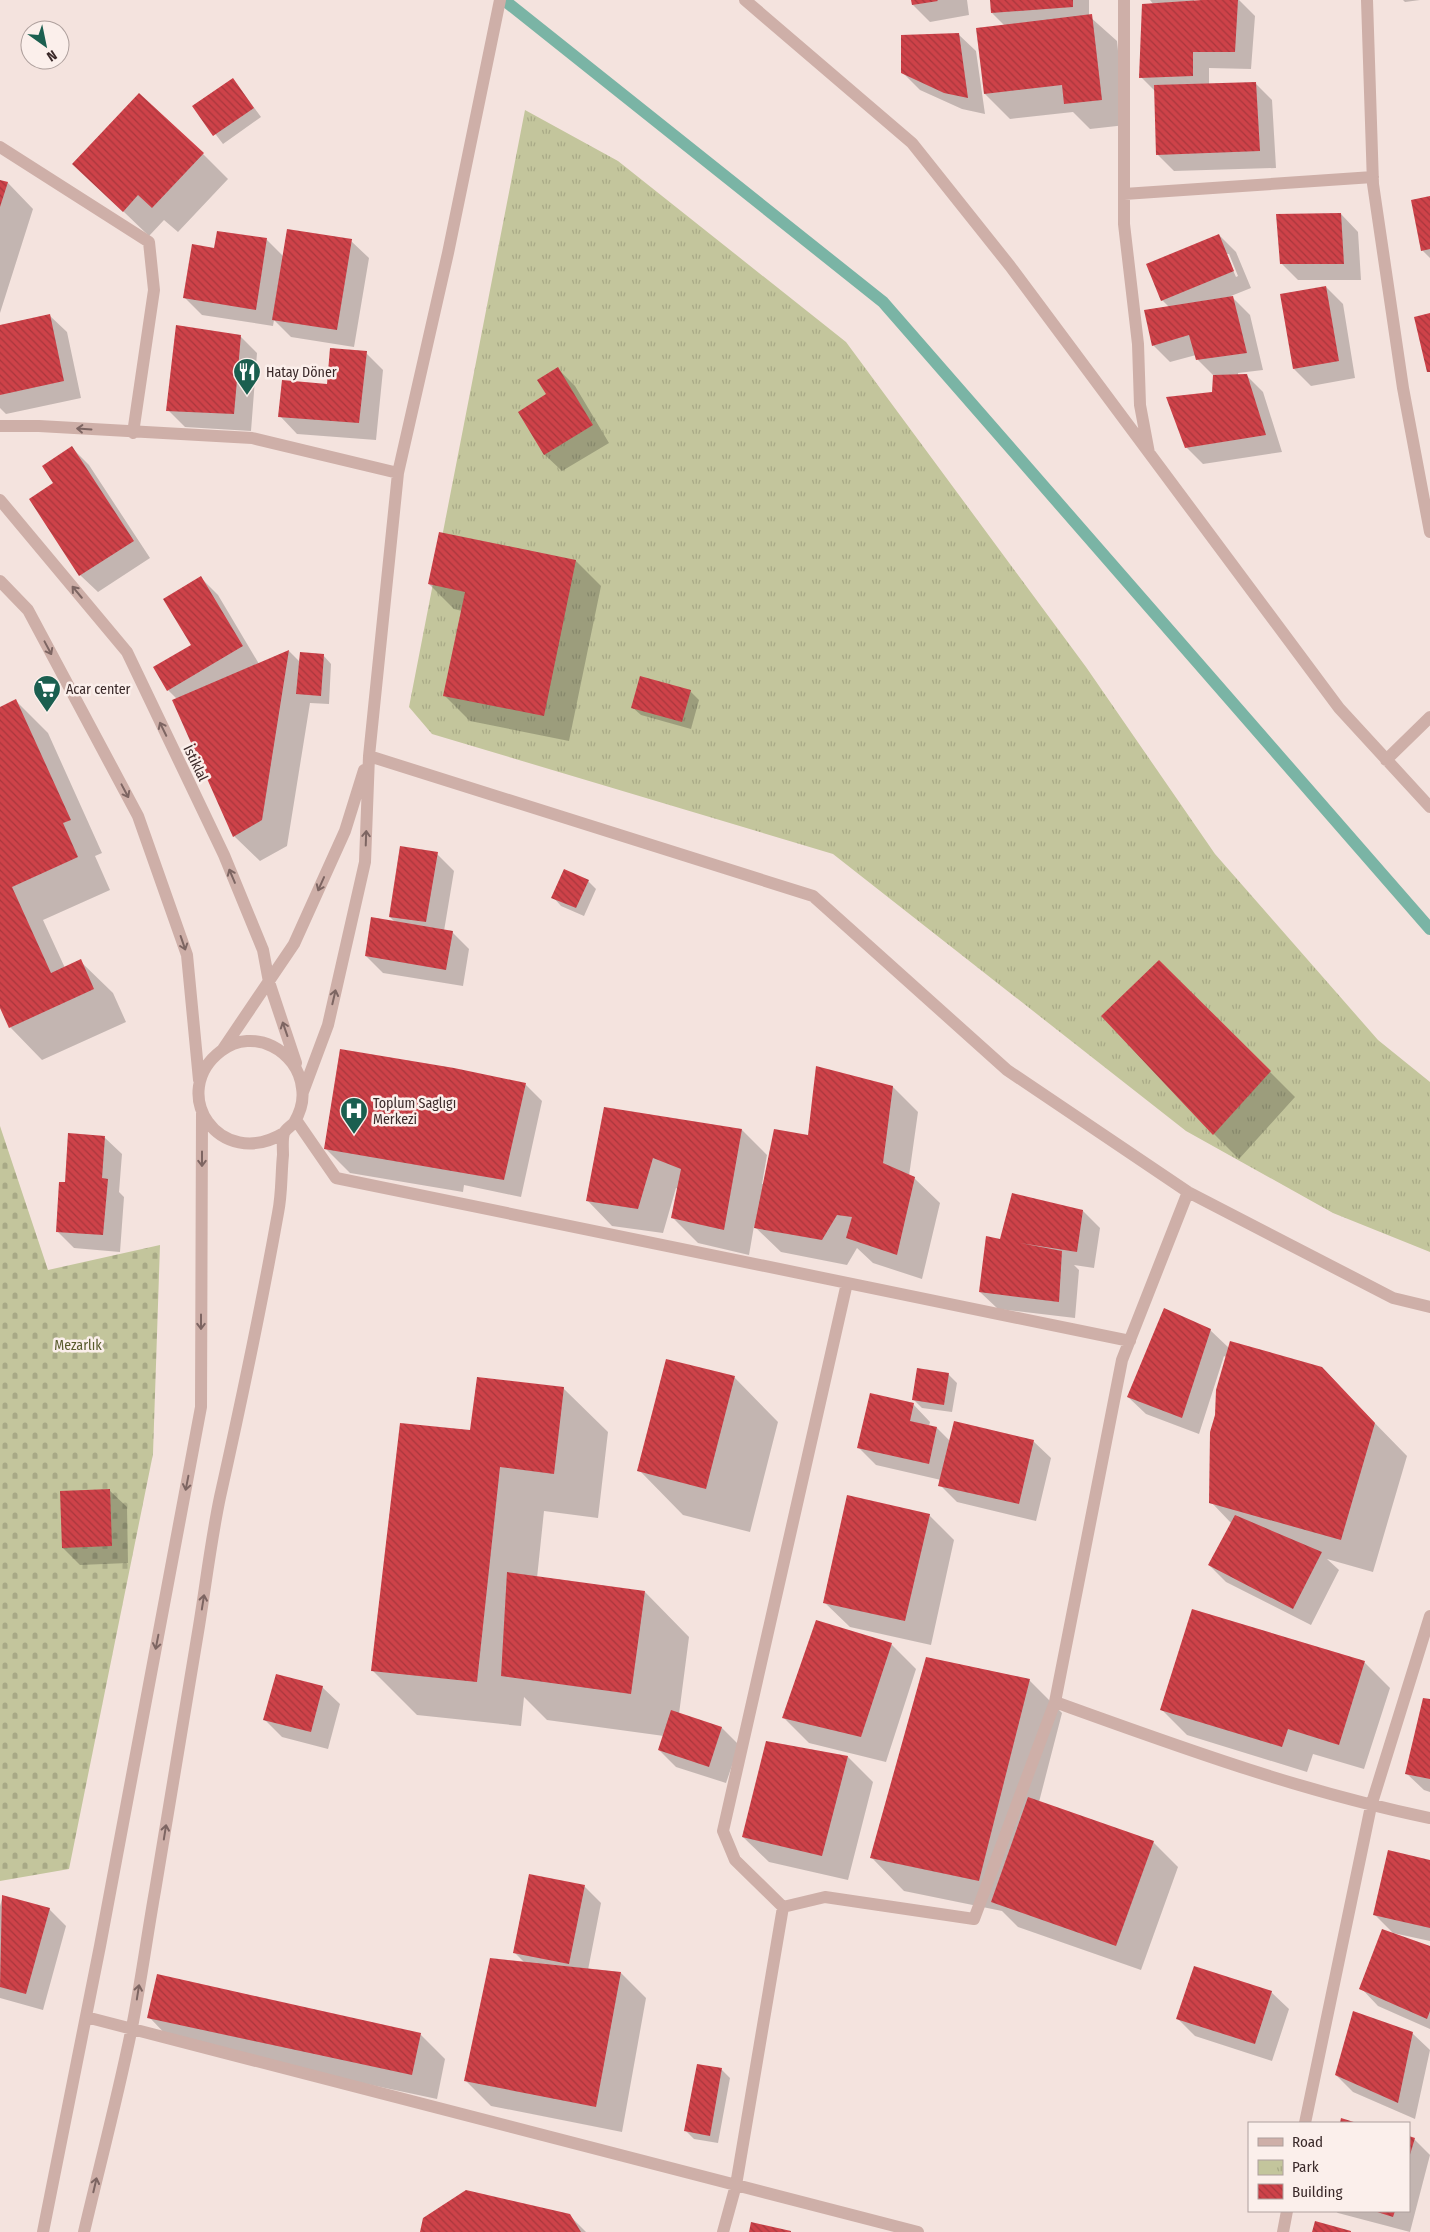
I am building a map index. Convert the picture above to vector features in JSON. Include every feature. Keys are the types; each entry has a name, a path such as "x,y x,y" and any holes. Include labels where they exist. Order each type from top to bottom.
{"street":[{"path":"202,1110 218,1134 235,1143 253,1145 271,1141 284,1134 296,1120 303,1093 328,1025 365,862 369,756 398,473 463,179 500,0"},
{"path":"1124,0 1124,224 1138,344 1140,405 1149,456"},
{"path":"1367,0 1373,177 1403,388 1430,532"},
{"path":"749,1 912,143 1010,266 1149,456 1338,708 1430,807"},
{"path":"0,147 149,242 154,290 133,433"},
{"path":"1124,194 1373,177"},
{"path":"0,426 39,426 133,433 190,433 252,438 398,473"},
{"name":"İstiklal","path":"0,500 127,652 224,855 263,950 269,982 300,1075"},
{"path":"0,580 28,610 138,816 187,955 202,1110 201,1407 86,2017 43,2232"},
{"path":"1386,760 1430,717"},
{"path":"199,1084 206,1067 223,1049 294,944 345,830 369,756"},
{"path":"369,756 813,896 1007,1070 1188,1192 1393,1298 1430,1307"},
{"path":"223,1049 239,1042 261,1041 277,1047 290,1058 300,1075 303,1093"},
{"path":"296,1120 336,1178 1130,1340"},
{"path":"84,2232 132,2027 219,1503 260,1315 278,1214 284,1134"},
{"path":"783,1907 826,1897 974,1919 1055,1702 1122,1360 1188,1192"},
{"path":"783,1907 735,1860 723,1831 847,1283"},
{"path":"1305,2122 1370,1806 1430,1616"},
{"path":"1055,1702 1158,1739 1370,1806 1430,1818"},
{"path":"723,2232 736,2185 783,1907"},
{"path":"86,2017 132,2027 918,2232"},
{"path":"1283,2232 1287,2212"}],"green space":[{"path":"525,110 618,161 846,342 1086,667 1215,854 1378,1040 1430,1082 1430,1252 1333,1213 1186,1131 833,854 432,734 409,707"},
{"name":"Mezarlık","path":"0,1126 48,1270 160,1245 153,1454 69,1869 0,1881"}],"building":[{"path":"911,0 937,0 938,1 912,5"},
{"path":"990,0 1073,0 1073,7 991,13"},
{"path":"1238,0 1235,52 1193,52 1193,76 1139,78 1142,4"},
{"path":"1092,14 1102,100 1064,104 1062,85 984,94 976,28"},
{"path":"959,33 968,98 944,93 901,73 901,35"},
{"path":"233,78 254,108 213,136 192,106"},
{"path":"1256,82 1260,151 1156,155 1154,85"},
{"path":"139,93 204,153 152,208 138,195 123,212 72,164"},
{"path":"0,180 8,182 0,207"},
{"path":"1430,196 1430,249 1421,251 1411,200"},
{"path":"1341,213 1344,264 1280,264 1276,214"},
{"path":"287,229 352,239 337,330 272,320"},
{"path":"217,231 267,238 256,310 183,298 192,244 214,248"},
{"path":"1219,234 1234,271 1161,301 1146,264"},
{"path":"1326,286 1339,361 1293,369 1280,294"},
{"path":"1233,296 1247,353 1196,360 1189,335 1152,346 1144,310"},
{"path":"1430,313 1430,372 1427,372 1414,317"},
{"path":"50,314 64,381 0,395 0,325"},
{"path":"176,325 241,335 234,414 166,411"},
{"path":"330,348 367,351 359,423 278,417 282,380 327,384"},
{"path":"558,367 593,425 544,455 518,412 546,394 537,380"},
{"path":"1247,374 1266,435 1185,448 1166,397 1212,392 1213,375"},
{"path":"72,446 134,541 79,576 29,499 53,483 42,466"},
{"path":"439,532 576,560 544,716 443,696 465,592 428,584"},
{"path":"201,576 243,646 167,691 153,667 191,645 163,599"},
{"path":"289,650 262,820 233,837 172,700"},
{"path":"300,652 324,654 321,696 296,694"},
{"path":"640,676 691,690 682,722 631,708"},
{"path":"16,699 71,820 63,823 78,857 12,887 51,973 81,959 94,989 9,1028 0,1008 0,707"},
{"path":"400,846 438,852 426,922 389,917"},
{"path":"564,869 589,880 576,908 551,898"},
{"path":"371,917 453,931 446,970 365,956"},
{"path":"1159,960 1271,1071 1213,1135 1101,1016"},
{"path":"340,1049 454,1068 526,1083 504,1180 324,1149"},
{"path":"816,1066 893,1086 883,1163 915,1177 897,1255 846,1238 852,1217 837,1215 822,1240 754,1228 774,1129 808,1135"},
{"path":"604,1107 742,1129 724,1230 671,1218 681,1169 653,1158 638,1209 586,1201"},
{"path":"68,1133 105,1136 102,1178 108,1179 103,1235 56,1232 59,1182 65,1182"},
{"path":"1012,1193 1083,1210 1077,1252 1020,1243 1062,1251 1059,1302 979,1292 986,1236 1000,1239"},
{"path":"1164,1308 1211,1329 1182,1418 1127,1397"},
{"path":"1230,1341 1322,1367 1375,1423 1341,1540 1209,1503 1210,1432 1215,1415 1216,1390"},
{"path":"666,1359 735,1376 706,1489 637,1471"},
{"path":"917,1368 949,1373 944,1405 912,1400"},
{"path":"477,1377 564,1387 554,1474 500,1467 477,1682 371,1671 400,1423 470,1430"},
{"path":"870,1393 914,1403 910,1421 937,1427 929,1464 857,1448"},
{"path":"954,1421 1034,1440 1019,1504 938,1486"},
{"path":"110,1489 112,1546 62,1548 60,1491"},
{"path":"847,1495 930,1514 905,1621 823,1603"},
{"path":"1235,1515 1322,1552 1293,1609 1208,1565"},
{"path":"507,1572 645,1591 631,1694 501,1676"},
{"path":"1192,1609 1365,1661 1339,1745 1288,1729 1282,1747 1160,1710"},
{"path":"816,1620 892,1643 861,1737 782,1718"},
{"path":"926,1657 1030,1679 979,1881 870,1858"},
{"path":"276,1674 323,1686 311,1732 263,1720"},
{"path":"1423,1698 1430,1699 1430,1779 1405,1774"},
{"path":"671,1710 722,1727 709,1767 658,1750"},
{"path":"766,1741 848,1756 822,1856 742,1837"},
{"path":"1028,1797 1154,1841 1116,1946 991,1902"},
{"path":"1388,1850 1430,1860 1430,1928 1373,1915"},
{"path":"529,1874 585,1885 569,1964 513,1953"},
{"path":"2,1895 50,1908 26,1994 0,1987"},
{"path":"1382,1929 1430,1946 1430,2011 1427,2019 1359,1989"},
{"path":"490,1958 621,1972 596,2107 464,2081"},
{"path":"1194,1966 1272,1991 1255,2044 1176,2019"},
{"path":"157,1974 421,2033 412,2075 147,2018"},
{"path":"1353,2011 1413,2032 1398,2103 1335,2075"},
{"path":"697,2064 722,2068 710,2136 684,2131"},
{"path":"1341,2118 1354,2122 1340,2122"},
{"path":"1410,2136 1415,2138 1410,2155"},
{"path":"466,2190 570,2214 581,2232 420,2232 423,2218"},
{"path":"1377,2212 1395,2212 1393,2217"},
{"path":"1315,2221 1351,2231 1351,2232 1312,2232"},
{"path":"751,2222 791,2231 791,2232 749,2232"}],"waterway":[{"path":"504,0 883,302 1430,929"}],"place":[{"name":"Hatay Döner","path":"247,396"},
{"name":"Acar center","path":"47,713"},
{"name":"Toplum Saglıgı Merkezi","path":"354,1135"}]}
